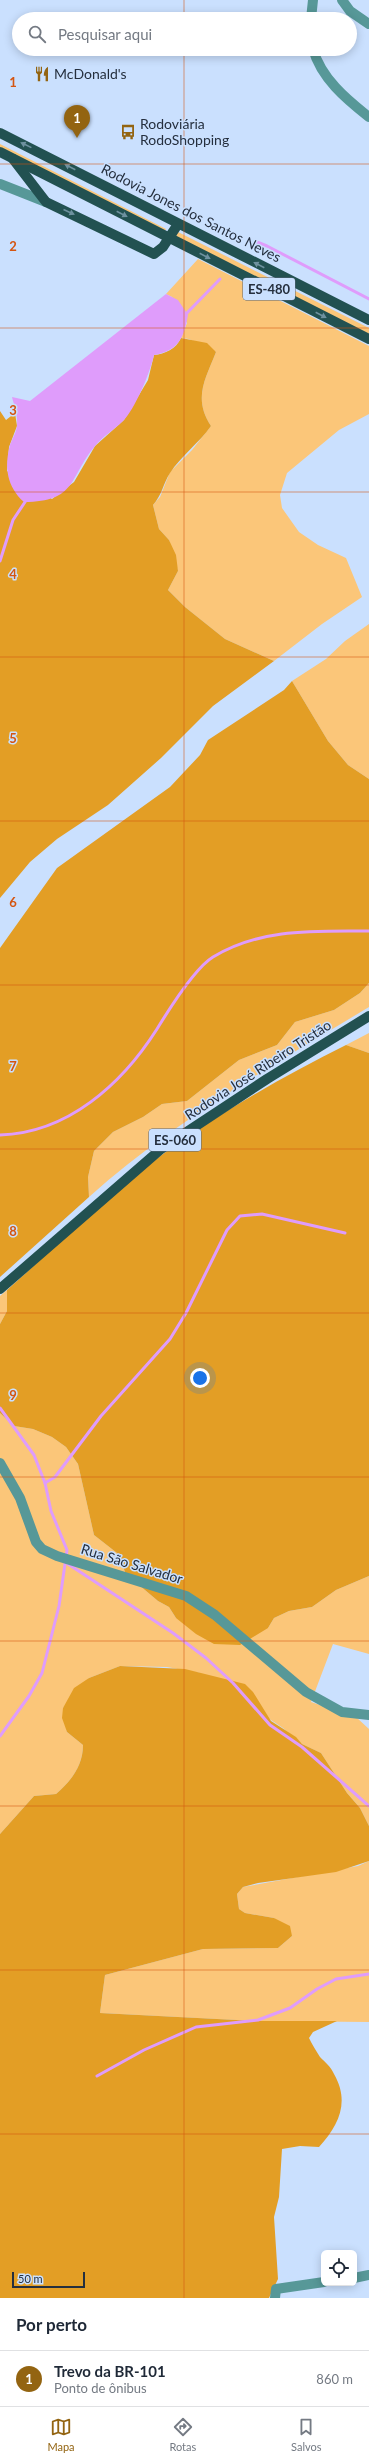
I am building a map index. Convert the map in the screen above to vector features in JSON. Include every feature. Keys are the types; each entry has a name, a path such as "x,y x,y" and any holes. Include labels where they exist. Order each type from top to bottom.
{"main road":[{"name":"Rodovia Jones dos Santos Neves","path":"0,133 101,182 178,224 369,320"},
{"name":"ES-480","path":"0,152 369,339"},
{"path":"12,158 46,202 154,254 170,238 178,224"},
{"name":"Rodovia José Ribeiro Tristão","path":"0,1289 161,1149 266,1079 369,1016"}],"street":[{"path":"312,12 313,0"},
{"path":"342,0 351,12"},
{"path":"357,16 369,24"},
{"path":"315,56 344,98 369,117"},
{"path":"0,184 46,202"},
{"name":"Rua São Salvador","path":"0,1463 20,1498 38,1546 52,1554 186,1596 215,1615 306,1692 342,1712 369,1715"},
{"path":"357,2277 369,2275"},
{"path":"275,2295 276,2289 321,2282"}],"shaded area":[{"path":"0,144 166,229 163,234 0,149"},
{"path":"178,232 369,328 369,334 175,238"},
{"path":"198,259 369,346 369,414 339,430 287,473 280,495 282,508 299,532 318,545 346,558 362,597 322,624 274,661 225,639 185,607 168,590 178,571 169,540 159,529 153,505 160,497 170,472 192,450 211,426 203,407 202,398 205,380 216,352 189,339 181,338 187,323 172,297 166,294"},
{"path":"166,294 178,300 188,315 182,337 174,347 154,355 146,381 128,415 95,446 70,486 54,498 41,501 24,502 14,490 8,476 7,469 8,453 17,427 12,397 30,401"},
{"path":"181,338 207,343 216,352 205,380 202,398 203,407 211,426 174,467 153,505 159,529 169,540 176,555 178,571 168,590 185,607 225,639 274,661 213,706 161,758 108,805 57,839 30,862 0,898 0,411 6,420 15,413 17,426 9,447 7,471 52,499 74,482 95,446 124,420 148,380 154,355 170,350 179,342"},
{"path":"369,624 369,779 348,765 328,741 292,681 326,659 345,641"},
{"path":"292,681 328,741 348,765 369,779 369,983 360,993 334,1010 295,1022 277,1045 239,1060 187,1101 162,1104 143,1117 113,1132 94,1151 88,1177 89,1197 0,1277 0,948 57,868 170,787 200,755 208,740 284,690"},
{"path":"369,983 369,1007 260,1073 189,1119 121,1170 89,1197 88,1177 94,1151 113,1132 143,1117 162,1104 187,1101 239,1060 277,1045 295,1022 334,1010 360,993"},
{"path":"369,1033 369,1053 346,1045"},
{"path":"346,1045 369,1053 369,1576 336,1590 312,1607 289,1611 274,1618 268,1628 240,1645 214,1644 196,1634 176,1618 169,1607 158,1601 126,1574 117,1553 94,1535 78,1464 66,1447 52,1437 33,1429 14,1426 0,1413 0,1324 7,1311 7,1290 101,1204 158,1158 236,1105"},
{"path":"7,1290 7,1311 0,1324 0,1296"},
{"path":"0,1413 14,1426 33,1429 52,1437 66,1447 78,1464 94,1535 117,1553 126,1574 158,1601 169,1607 176,1618 268,1628 274,1618 289,1611 312,1607 336,1590 369,1576 369,1654 333,1644 311,1702 356,1717 369,1729 369,1826 360,1808 347,1793 321,1753 302,1744 283,1728 200,1673 167,1667 120,1666 89,1678 63,1708 67,1732 83,1745 81,1760 67,1784 56,1794 34,1796 0,1834"},
{"path":"120,1666 185,1669 245,1684 253,1692 271,1721 296,1737 302,1744 321,1753 347,1793 360,1808 369,1826 369,1861 336,1872 258,1883 243,1887 237,1894 239,1909 245,1913 274,1918 290,1926 292,1936 278,1948 203,1949 105,1975 100,2013 256,2021 337,2021 313,2032 309,2038 320,2057 331,2069 339,2084 342,2104 340,2113 337,2122 319,2147 300,2146 282,2149 279,2197 274,2217 278,2279 269,2298 0,2298 0,1834 34,1796 56,1794 67,1784 81,1760 83,1745 67,1732 62,1718 63,1708 74,1688 89,1678"},
{"path":"369,1861 369,2022 256,2021 100,2013 105,1975 203,1949 278,1948 292,1936 274,1918 245,1913 239,1909 237,1894 243,1887 358,1866"}],"waterway":[{"path":"251,246 257,242 267,246 369,299"},
{"path":"185,315 220,279"},
{"path":"0,561 13,520 27,499"},
{"path":"0,1135 25,1132 48,1125 70,1115 91,1102 110,1086 143,1049 190,980 198,970 213,957 231,948 269,936 288,933 369,931"},
{"path":"45,1483 55,1477 101,1416 170,1339 186,1313 227,1230 240,1216 262,1214 345,1233"},
{"path":"0,1408 34,1455 45,1483 51,1511 67,1550 59,1606 42,1673 29,1696 0,1736"},
{"path":"68,1564 173,1633 206,1658 233,1683 270,1725 302,1747 369,1806"},
{"path":"97,2076 144,2050 196,2027 258,2020 290,2008 317,1989 336,1979 369,1974"}],"place":[{"name":"McDonald's","path":"42,74"},
{"name":"Rodoviária RodoShopping","path":"128,132"},
{"name":"Trevo da BR-101","path":"77,138"}]}
